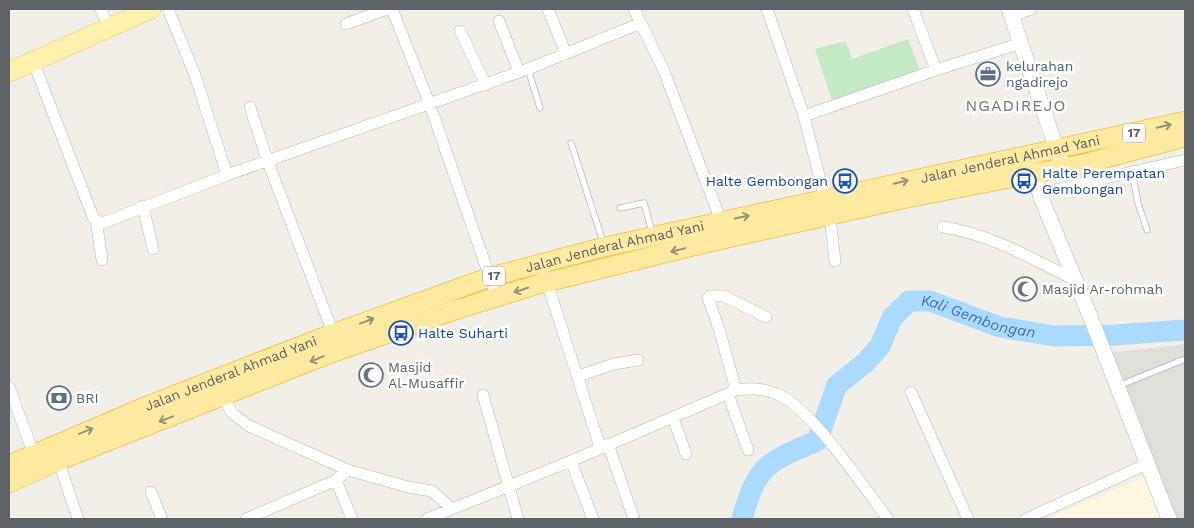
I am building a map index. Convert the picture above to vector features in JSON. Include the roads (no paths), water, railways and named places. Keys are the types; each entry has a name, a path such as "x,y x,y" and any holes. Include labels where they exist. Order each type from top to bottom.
{"highway":[{"name":"Jalan Jenderal Ahmad Yani","path":"55,453 223,397 364,342 547,282 706,243 1028,154 1185,121"},
{"name":"Jalan Jenderal Ahmad Yani","path":"9,482 37,461 333,333 490,277 541,262 721,221 827,208 1034,174 1185,137"},
{"name":"Jalan Jenderal Ahmad Yani","path":"9,465 37,461"}],"main road":[{"path":"9,72 151,9"}],"street":[{"path":"101,9 109,28"},
{"path":"168,9 196,75 227,175"},
{"path":"346,24 387,9"},
{"path":"392,9 430,105 497,298"},
{"path":"548,9 566,54"},
{"path":"634,9 670,87 721,221"},
{"path":"767,9 804,116 827,208 835,261"},
{"path":"913,9 936,70"},
{"path":"1031,9 1010,12 1059,148 1062,167"},
{"path":"499,21 524,71"},
{"path":"96,220 103,223 227,175 430,105 524,71 641,23"},
{"path":"460,31 486,84"},
{"path":"804,116 936,70 1021,43"},
{"path":"33,61 85,199 96,220 102,260"},
{"path":"250,107 268,162 333,333"},
{"path":"1028,154 1040,193 1103,347 1169,519"},
{"path":"1040,193 1185,160"},
{"path":"143,206 153,249"},
{"path":"943,227 976,233 1075,280"},
{"path":"541,262 578,376 634,519"},
{"path":"748,450 732,392 719,329 708,298 710,296 724,296 766,317"},
{"path":"578,376 614,364 638,360"},
{"path":"9,387 37,461"},
{"path":"427,519 572,461 732,392 748,388 777,394 801,409 888,519"},
{"path":"911,392 968,519"},
{"path":"483,395 507,486 518,519"},
{"path":"223,397 232,413 240,421 348,470 408,487 432,491 452,509"},
{"path":"673,418 686,454"},
{"path":"55,453 77,519"},
{"path":"572,461 593,519"},
{"path":"1026,519 1147,464"},
{"path":"246,519 336,480 348,470"},
{"path":"336,480 352,519"},
{"path":"151,492 162,519"}],"lane":[{"path":"524,71 540,108"},
{"path":"571,143 604,247"},
{"path":"1132,172 1138,203 1147,230"},
{"path":"620,208 644,203 653,236"},
{"path":"1118,386 1185,359"}],"waterway":[{"name":"Kali Gembongan","path":"742,519 747,501 759,476 766,468 786,454 817,441 837,385 865,363 880,346 892,318 909,301 930,301 1000,327 1054,336 1114,335 1185,330"}],"place":[{"name":"kelurahan ngadirejo","path":"988,74"},
{"name":"Halte Gembongan","path":"845,181"},
{"name":"Halte Perempatan Gembongan","path":"1024,181"},
{"name":"Masjid Ar-rohmah","path":"1025,289"},
{"name":"Halte Suharti","path":"401,333"},
{"name":"Masjid Al-Musaffir","path":"371,375"},
{"name":"BRI","path":"59,398"}],"district":[{"name":"NGADIREJO","path":"1016,105"}]}
